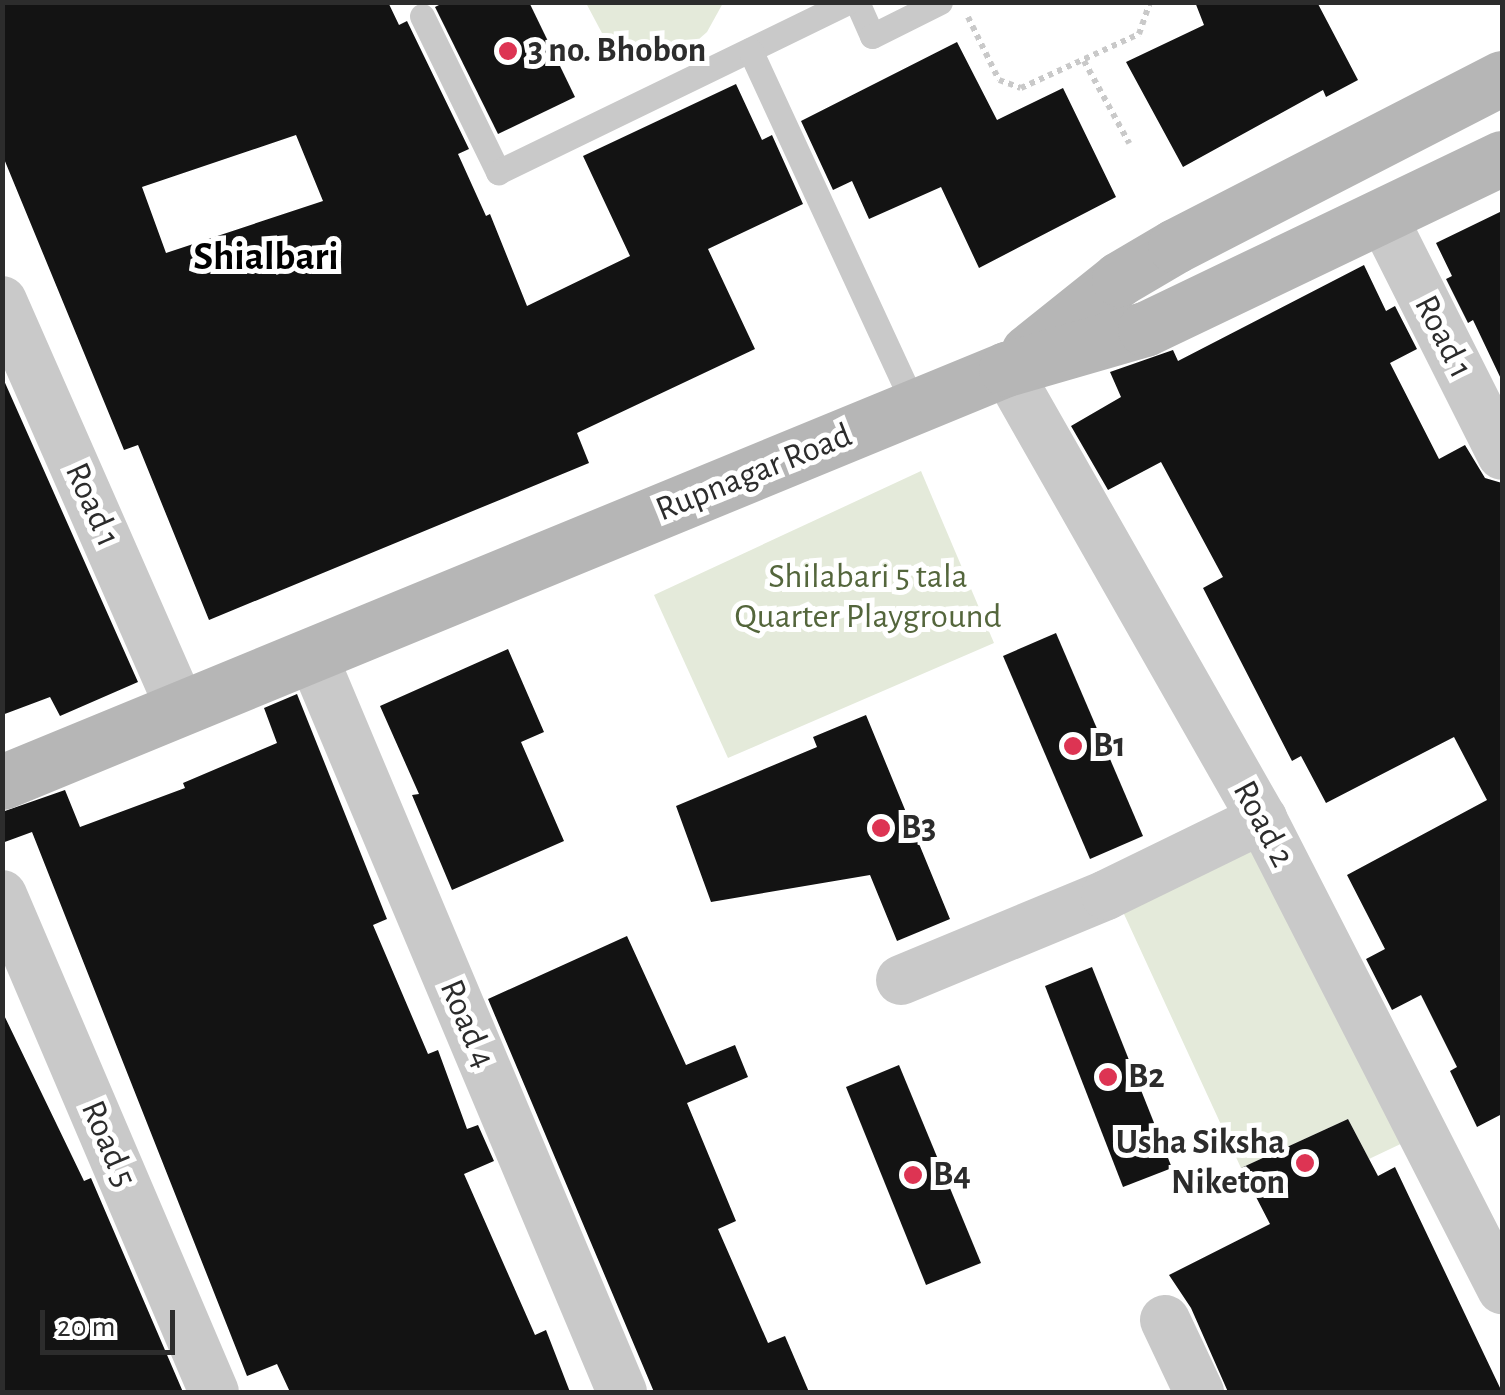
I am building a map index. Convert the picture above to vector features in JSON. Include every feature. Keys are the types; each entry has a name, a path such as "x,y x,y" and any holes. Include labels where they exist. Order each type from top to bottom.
{"street":[{"path":"1006,369 1120,279 1161,254 1502,78"},
{"name":"Rupnagar Road","path":"2,782 1006,369 1144,329 1502,158"},
{"name":"Road 1","path":"1383,218 1502,455"},
{"name":"Road 1","path":"2,301 181,708"},
{"name":"Road 2","path":"1006,369 1262,819 1502,1289"},
{"name":"Road 4","path":"312,655 622,1392"},
{"path":"901,980 1106,895 1262,819"},
{"name":"Road 5","path":"2,895 214,1392"},
{"path":"1164,1320 1199,1392"}],"lane":[{"path":"422,16 498,172 848,2"},
{"path":"858,2 872,36 940,2"},
{"path":"750,50 915,407"}],"path":[{"path":"962,2 1000,80 1021,88 1139,34 1150,2"},
{"path":"1084,62 1128,143"}],"green space":[{"path":"586,2 723,3 707,32 690,47 668,55 645,56 603,35"},
{"name":"Shilabari 5 tala Quarter Playground","path":"921,471 994,643 728,758 654,595"},
{"path":"1257,830 1409,1140 1369,1159 1348,1119 1241,1168 1118,901"}],"building":[{"path":"2,2 388,2 399,25 407,21 469,149 458,154 486,216 490,214 527,306 630,256 583,156 736,84 762,140 772,135 803,204 708,249 755,349 577,433 589,463 209,620 138,445 124,450 2,154","holes":["296,135 323,201 166,253 142,187"]},
{"name":"3 no. Bhobon","path":"445,2 529,2 575,97 498,134 435,7"},
{"path":"1195,2 1317,2 1358,80 1326,97 1323,90 1183,167 1126,62 1204,25"},
{"path":"957,42 997,120 1063,88 1116,197 979,268 941,187 869,219 852,181 833,190 801,121"},
{"path":"1502,211 1502,381 1473,320 1468,323 1446,279 1452,276 1436,243"},
{"path":"1364,265 1386,311 1395,306 1417,349 1390,363 1439,459 1465,445 1485,478 1502,483 1502,1114 1477,1127 1450,1071 1457,1067 1421,995 1392,1010 1366,959 1385,949 1347,875 1487,800 1454,737 1326,803 1301,756 1292,761 1203,588 1223,577 1161,462 1108,490 1071,426 1121,397 1110,372 1173,350 1178,361"},
{"path":"2,376 138,682 60,716 50,697 2,715"},
{"name":"B1","path":"1056,633 1143,836 1090,859 1003,656"},
{"path":"508,649 544,732 521,742 564,841 452,890 412,795 419,794 380,706"},
{"path":"297,694 387,919 373,925 428,1054 438,1050 467,1129 478,1125 494,1161 464,1174 535,1335 546,1330 570,1392 290,1392 277,1364 247,1376 32,832 2,843 2,812 65,790 80,827 185,788 183,783 277,743 264,708"},
{"path":"866,715 950,919 897,941 870,875 711,902 676,806 817,747 813,737"},
{"path":"627,936 686,1065 735,1045 748,1077 687,1103 736,1221 718,1229 768,1343 785,1336 809,1392 654,1392 488,999"},
{"name":"B2","path":"1092,967 1172,1168 1123,1187 1045,986"},
{"path":"2,1011 84,1181 91,1178 183,1392 2,1392"},
{"name":"B4","path":"899,1065 981,1263 926,1285 846,1087"},
{"path":"1348,1119 1378,1176 1395,1167 1502,1392 1228,1392 1191,1308 1169,1275 1270,1224 1241,1168"}],"place":[{"name":"3 no. Bhobon","path":"508,51"},
{"name":"B1","path":"1073,746"},
{"name":"B3","path":"881,828"},
{"name":"B2","path":"1108,1077"},
{"name":"Usha Siksha Niketon","path":"1305,1163"},
{"name":"B4","path":"913,1175"}],"district":[{"name":"Shialbari","path":"266,257"}]}
